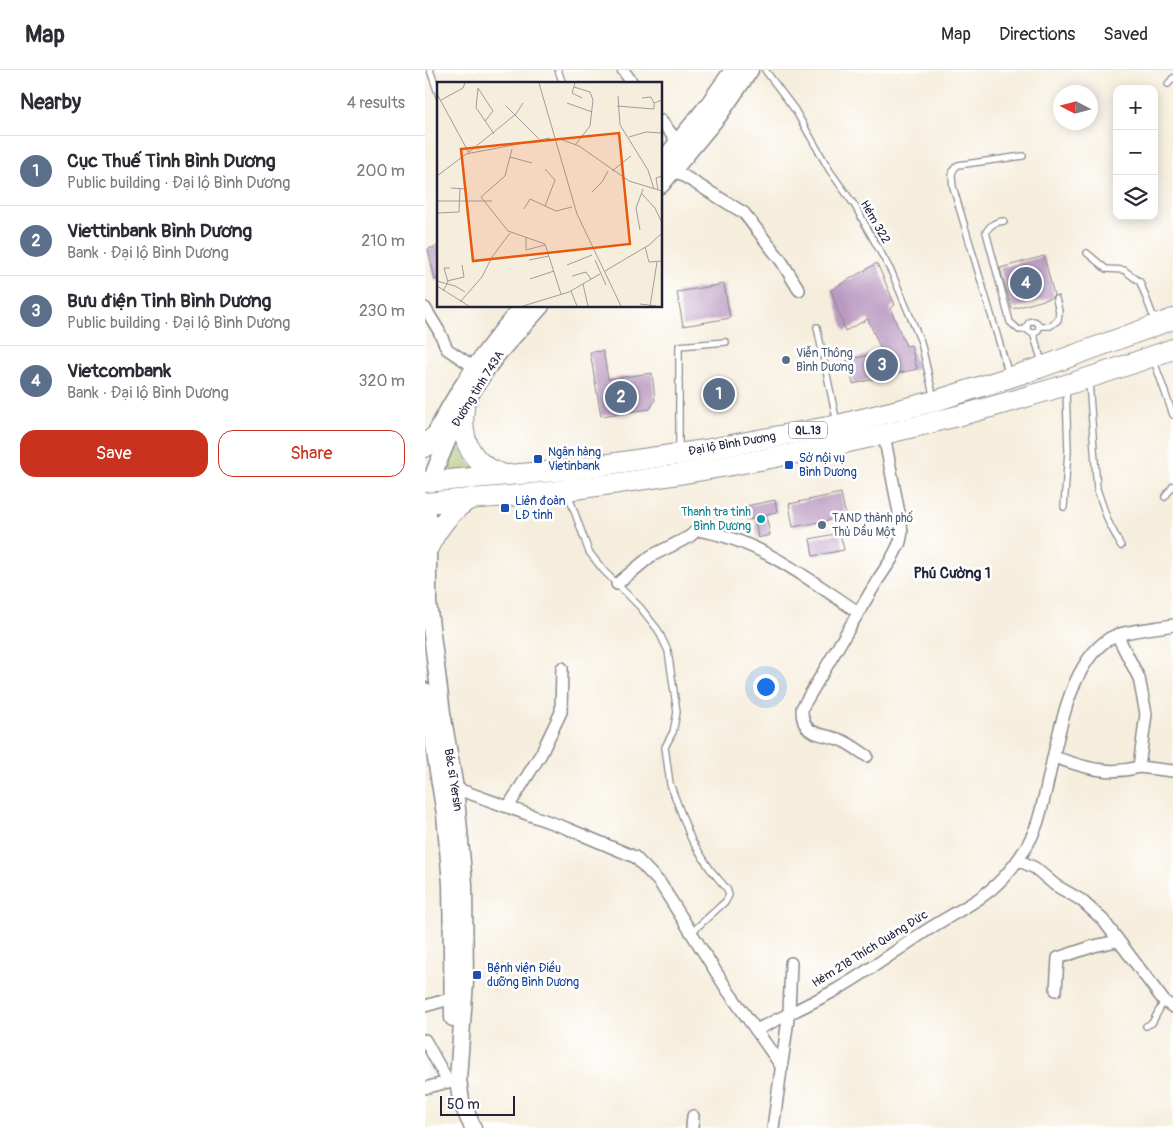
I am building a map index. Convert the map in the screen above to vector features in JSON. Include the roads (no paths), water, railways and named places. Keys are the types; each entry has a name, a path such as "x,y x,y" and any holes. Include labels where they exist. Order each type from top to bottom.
{"highway":[{"name":"Đại lộ Bình Dương","path":"428,481 568,470 680,454 838,425 935,401 1043,366 1165,322"},
{"name":"Đại lộ Bình Dương","path":"427,502 566,490 702,469 884,435 1066,384 1173,349"},
{"path":"464,408 463,436 469,451 485,466 507,475"},
{"path":"879,415 884,435"},
{"path":"427,502 428,481"},
{"path":"428,548 443,522 460,505 472,498"}],"main road":[{"path":"663,180 678,142 733,70"},
{"path":"668,166 719,114 750,70"},
{"name":"Đường tỉnh 743A","path":"425,456 429,442 474,367 488,346 521,308"},
{"name":"Đường tỉnh 743A","path":"428,481 464,408 496,356 539,308"},
{"name":"Bác sĩ Yersin","path":"427,502 432,715"},
{"name":"Bác sĩ Yersin","path":"425,691 448,788 457,884 463,1035 453,1080 473,1128"},
{"name":"Bác sĩ Yersin","path":"458,1059 453,1042 453,998 459,945"}],"street":[{"path":"623,70 632,82"},
{"path":"663,123 678,142"},
{"path":"668,166 744,213 782,262 799,290"},
{"path":"425,308 447,349 474,367"},
{"path":"867,756 843,741 826,738 809,728 802,718 806,699 891,560 902,532 884,435"},
{"path":"617,584 651,556 689,537 697,530 720,534 763,551 858,612"},
{"name":"Hẻm 218 Thích Quảng Đức","path":"756,1030 835,990 953,914 983,898 1018,860 1036,825 1068,702 1077,676 1096,650 1111,637 1173,625"},
{"path":"1117,635 1139,678 1146,714 1139,767"},
{"path":"508,807 541,754 561,712 562,668"},
{"path":"1054,758 1114,773 1139,767 1173,771"},
{"path":"448,788 566,828 635,857 660,883 728,991 782,1067"},
{"path":"1018,860 1035,868 1055,885 1081,900 1103,920 1117,942 1169,1004"},
{"path":"1055,990 1058,958 1094,946 1117,942"},
{"path":"773,1128 789,1012 791,963"},
{"path":"425,1006 453,998"},
{"path":"425,1040 453,1080 425,1088"}],"lane":[{"path":"430,70 437,90"},
{"path":"558,70 562,82"},
{"name":"Hẻm 322","path":"765,70 795,110 830,171 855,206 892,273 921,342 935,401"},
{"path":"1168,84 1173,78"},
{"path":"1009,377 953,187 952,174 953,169 958,164 1023,156"},
{"path":"1004,221 995,222 986,232 1009,322 1019,330 1027,329 1033,333 1043,366"},
{"path":"1087,253 1106,269 1124,270 1140,282 1165,322"},
{"path":"1027,329 1031,322 1039,326 1050,326 1059,320 1056,299"},
{"path":"1033,333 1037,332 1039,326"},
{"path":"817,327 838,425"},
{"path":"680,454 679,346 726,342"},
{"path":"1153,356 1173,415"},
{"path":"1089,377 1097,489 1108,521 1121,546"},
{"path":"1064,507 1067,459 1066,384"},
{"path":"1165,498 1173,486"},
{"path":"566,490 589,552 617,584 640,606 658,630 668,651 677,712 673,732 665,747 670,784 691,839 710,869 727,889 729,895 726,901 692,932"},
{"path":"1146,1026 1152,1023 1169,1004"}],"place":[{"name":"Vietcombank","path":"1026,283"},
{"name":"Viễn Thông Bình Dương","path":"786,360"},
{"name":"Bưu điện Tỉnh Bình Dương","path":"882,365"},
{"name":"Cục Thuế Tỉnh Bình Dương","path":"719,394"},
{"name":"Viettinbank Bình Dương","path":"621,397"},
{"name":"Ngân hàng Vietinbank","path":"538,459"},
{"name":"Sở nội vụ Bình Dương","path":"789,465"},
{"name":"Liên đoàn LĐ tỉnh","path":"505,508"},
{"name":"Thanh tra tỉnh Bình Dương","path":"761,519"},
{"name":"TAND thành phố Thủ Dầu Một","path":"822,525"},
{"name":"Bệnh viện Điều dưỡng Bình Dương","path":"477,975"}],"district":[{"name":"Phú Cường 1","path":"952,573"}]}
